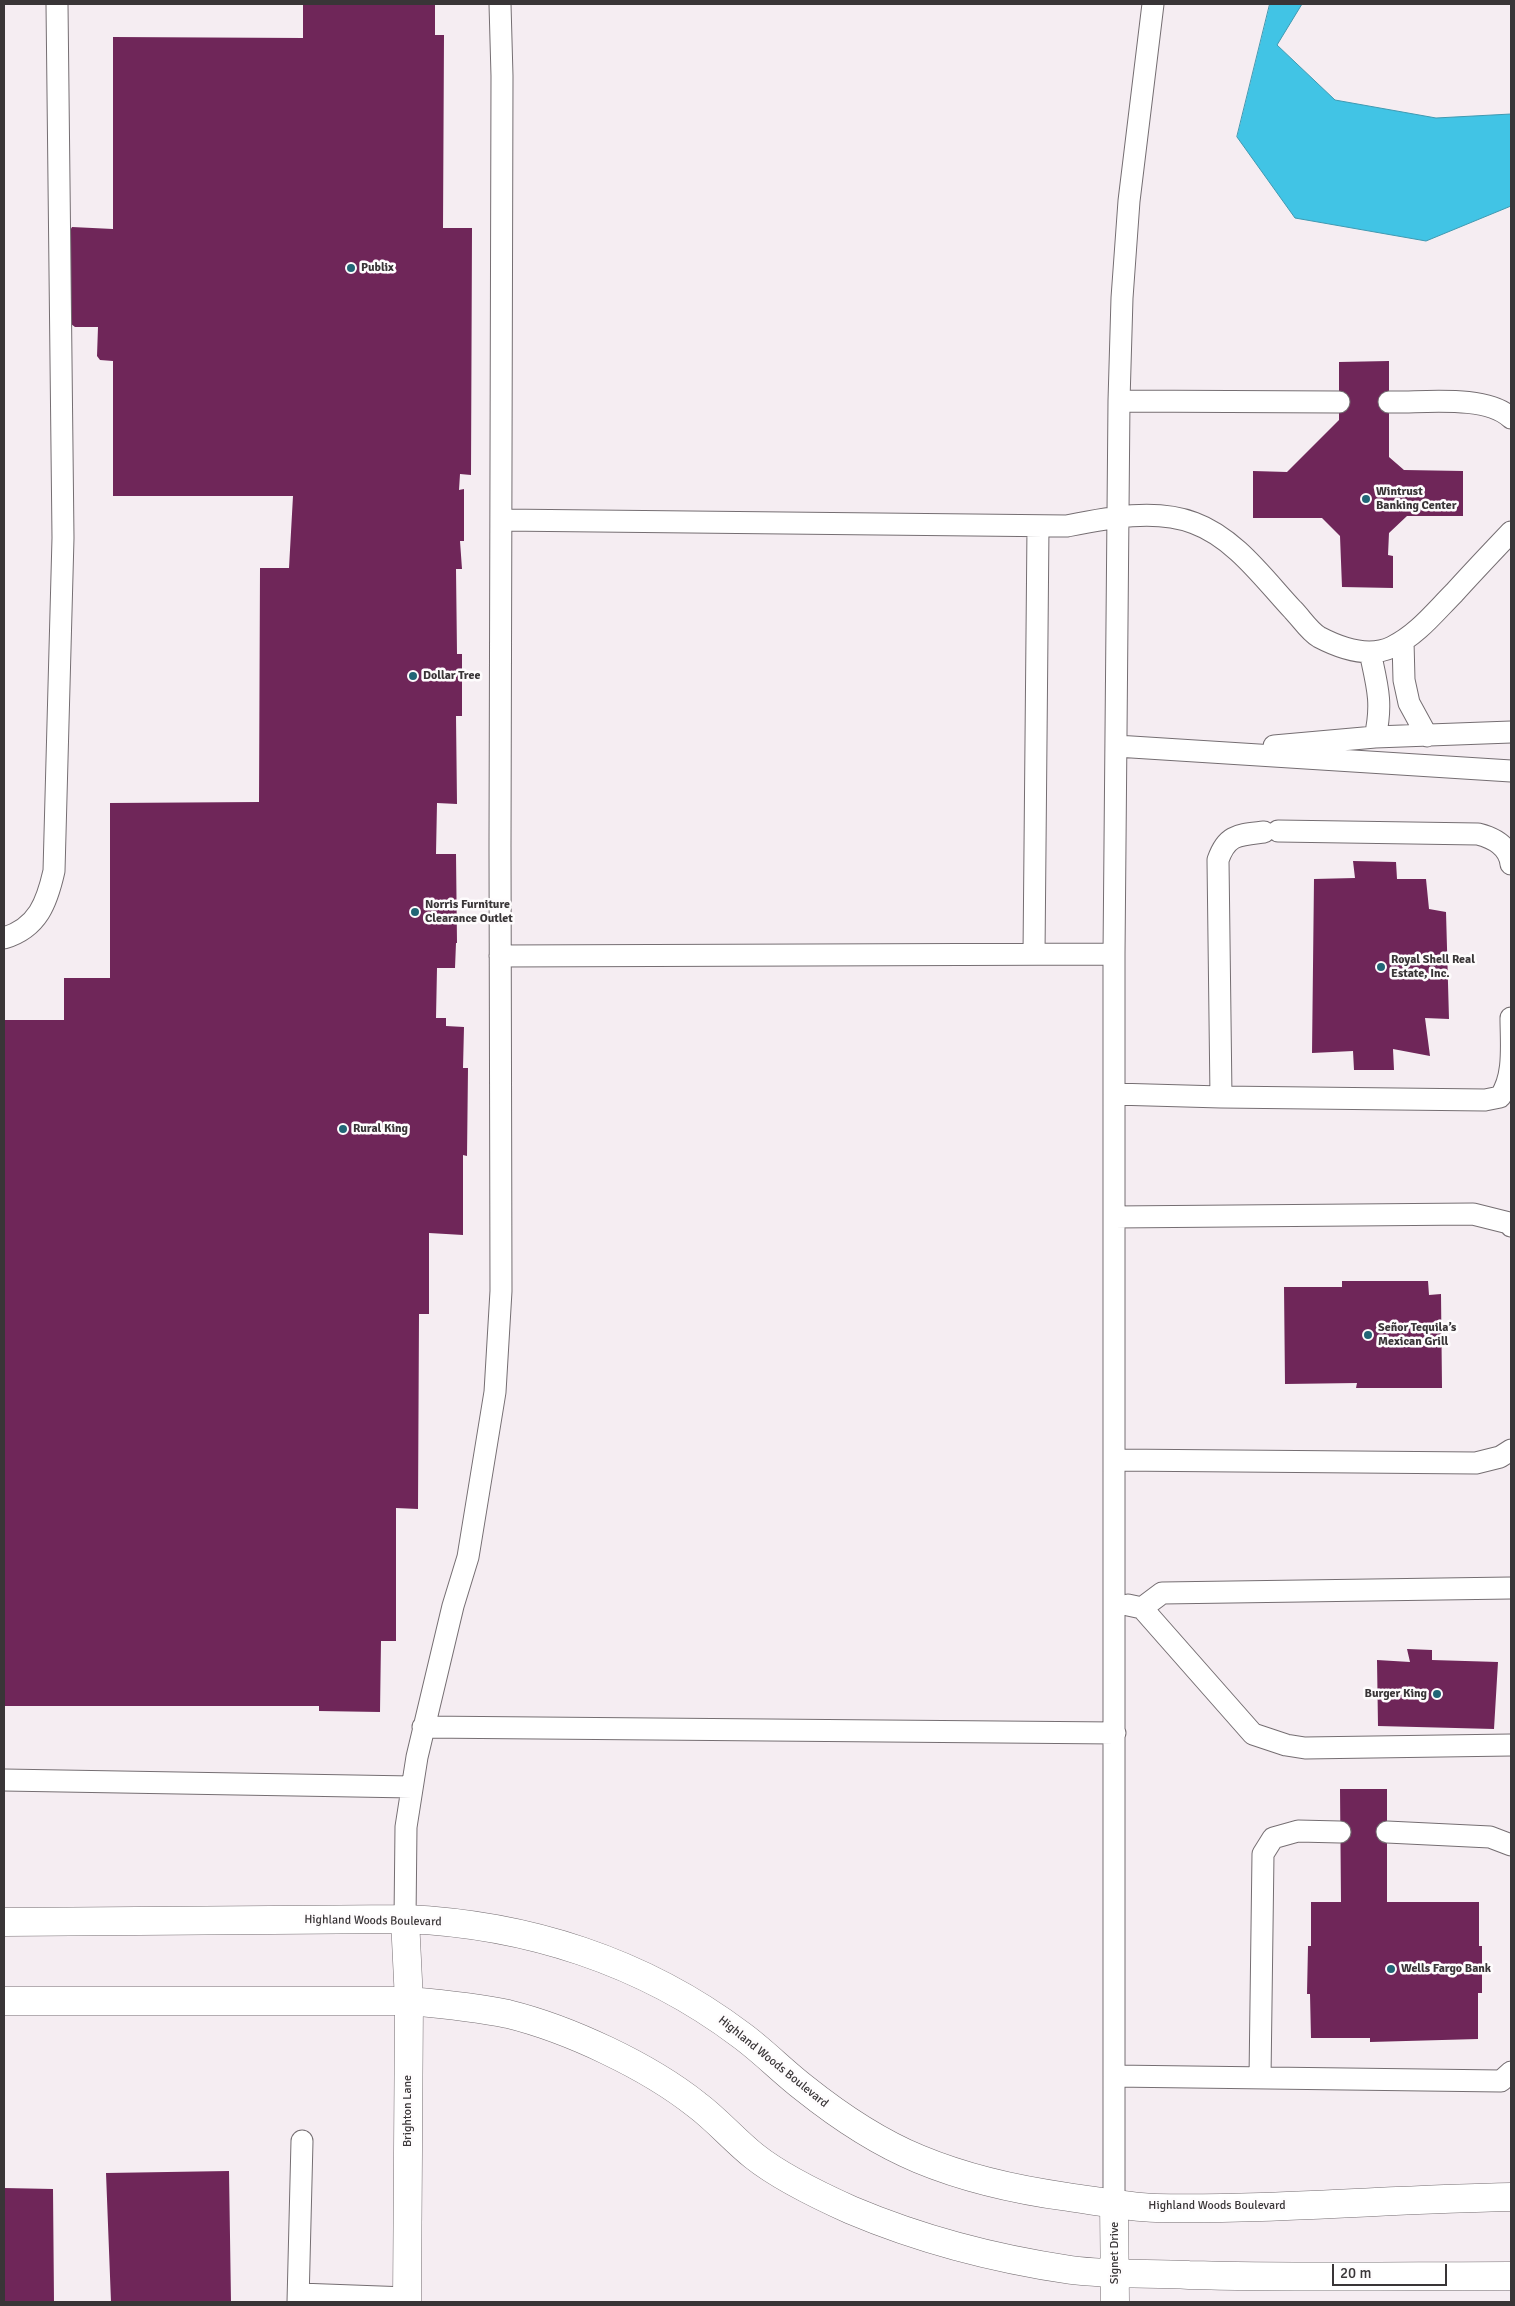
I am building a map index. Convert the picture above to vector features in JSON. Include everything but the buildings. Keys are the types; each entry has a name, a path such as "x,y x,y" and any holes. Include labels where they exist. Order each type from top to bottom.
{"street":[{"name":"Highland Woods Boulevard","path":"4,1922 405,1919 432,1920 516,1932 597,1955 651,1979 710,2012 744,2037 838,2114 876,2138 917,2158 958,2174 1016,2190 1154,2208 1511,2197"},
{"name":"Brighton Lane","path":"405,1919 409,2001 407,2300"},
{"path":"4,2001 409,2001 507,2014 549,2026 600,2048 650,2074 697,2104 756,2158 802,2185 852,2210 941,2242 985,2255 1074,2270 1114,2272 1242,2276 1511,2276"},
{"name":"Signet Drive","path":"1114,2203 1115,2302"}],"lane":[{"path":"4,938 11,936 33,921 47,900 54,871 63,538 57,4"},
{"path":"405,1919 406,1827 412,1787 423,1727 453,1606 468,1557 495,1392 501,1282 502,76 500,4"},
{"path":"1114,2203 1116,1460 1114,954 1119,401 1122,298 1129,201 1152,4"},
{"path":"1119,401 1338,402"},
{"path":"1389,402 1474,403 1492,406 1511,418"},
{"path":"502,520 1038,527 1067,526 1119,516 1163,517 1193,522 1216,533 1245,558 1318,636 1352,650 1370,652 1390,648 1403,641 1426,623 1511,532"},
{"path":"1034,954 1038,527"},
{"path":"1403,641 1404,680 1409,704 1427,736"},
{"path":"1370,652 1380,703 1380,718 1375,737"},
{"path":"1209,751 1375,737 1511,732"},
{"path":"1116,746 1402,766 1511,771"},
{"path":"1221,1097 1218,860 1223,848 1236,835 1271,832 1478,834 1494,838 1503,846 1511,864"},
{"path":"500,956 1114,954"},
{"path":"1114,1094 1485,1100 1500,1097 1507,1088 1510,1066 1511,1018"},
{"path":"1114,1217 1473,1214 1511,1226"},
{"path":"1116,1460 1476,1463 1500,1457 1511,1450"},
{"path":"1142,1608 1162,1593 1511,1588"},
{"path":"1115,1603 1142,1608 1253,1734 1268,1740 1305,1748 1511,1746"},
{"path":"423,1727 1115,1733"},
{"path":"4,1780 412,1787"},
{"path":"1260,2078 1263,1854 1273,1838 1298,1831 1340,1832"},
{"path":"1387,1832 1490,1836 1511,1844"},
{"path":"1114,2076 1501,2081 1511,2072"},
{"path":"302,2141 298,2298 407,2300"}],"water":[{"path":"1270,4 1302,4 1277,45 1335,100 1436,118 1511,114 1511,206 1426,241 1295,218 1237,137"}],"place":[{"name":"Publix","path":"351,268"},
{"name":"Wintrust Banking Center","path":"1366,499"},
{"name":"Dollar Tree","path":"413,676"},
{"name":"Norris Furniture Clearance Outlet","path":"415,912"},
{"name":"Royal Shell Real Estate, Inc.","path":"1381,967"},
{"name":"Rural King","path":"343,1129"},
{"name":"Señor Tequila’s Mexican Grill","path":"1368,1335"},
{"name":"Burger King","path":"1437,1694"},
{"name":"Wells Fargo Bank","path":"1391,1969"}]}
